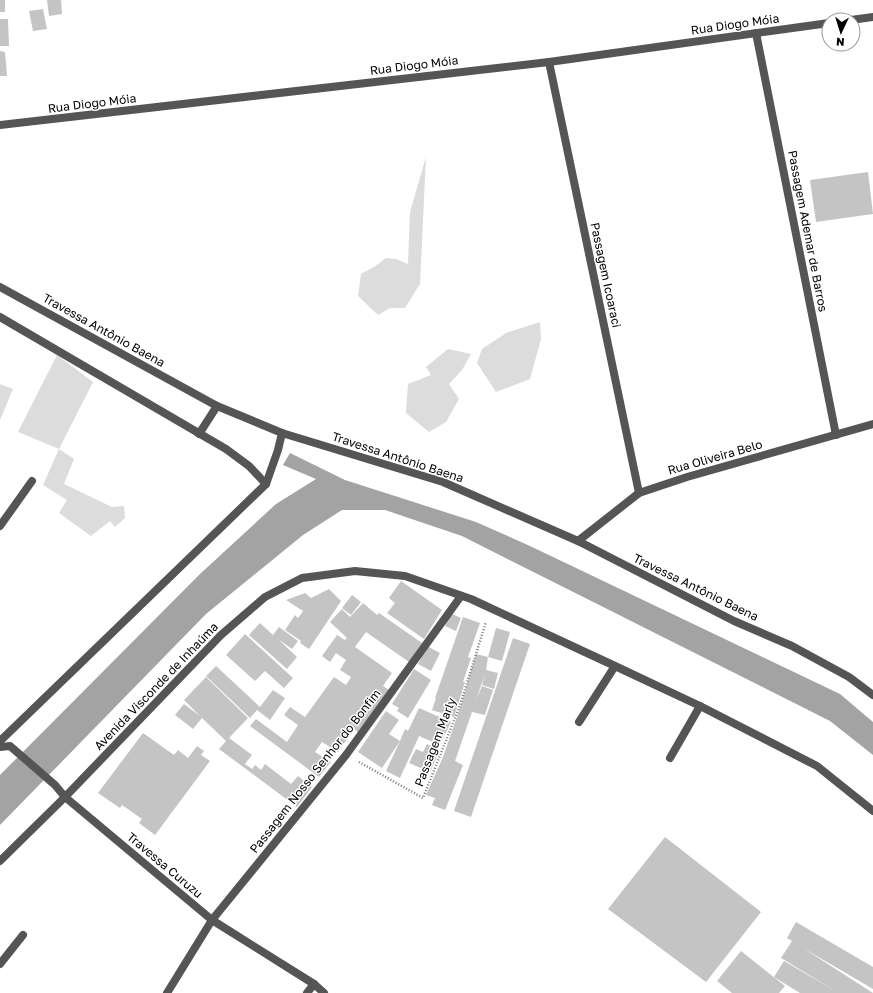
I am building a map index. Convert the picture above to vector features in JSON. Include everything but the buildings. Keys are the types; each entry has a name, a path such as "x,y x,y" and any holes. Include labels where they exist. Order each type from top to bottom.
{"street":[{"path":"861,19 873,17"},
{"name":"Rua Diogo Móia","path":"0,125 549,62 821,24"},
{"name":"Passagem Ademar de Barros","path":"756,33 836,435"},
{"name":"Passagem Icoaraci","path":"549,62 639,492"},
{"name":"Travessa Antônio Baena","path":"0,287 217,406 282,433 443,482 578,541 734,621 792,646 849,677 873,695"},
{"path":"0,317 239,458 266,484"},
{"path":"199,434 217,406"},
{"name":"Rua Oliveira Belo","path":"578,541 639,492 873,424"},
{"path":"0,740 266,484 276,457 282,433"},
{"path":"0,526 32,481"},
{"name":"Avenida Visconde de Inhaúma","path":"0,861 65,797 221,635 265,597 302,578 355,571 406,576 461,596"},
{"path":"461,596 490,608 700,706 817,766 873,811"},
{"name":"Passagem Nosso Senhor do Bonfim","path":"167,993 212,920 346,755 461,596"},
{"path":"579,722 616,666"},
{"path":"670,758 700,706"},
{"name":"Travessa Curuzu","path":"0,747 10,746 55,786 65,797 212,920 314,984 324,993"},
{"path":"0,964 23,935"},
{"path":"307,993 314,984"}],"path":[{"name":"Passagem Marly","path":"346,755 423,798 459,708 490,608"}],"shaded area":[{"path":"426,157 420,284 405,308 390,308 378,315 358,296 361,274 386,258 396,259 408,264 410,212"},
{"path":"540,322 541,339 530,379 496,392 477,363 482,349 506,333"},
{"path":"448,349 471,354 462,370 449,384 459,399 446,422 429,432 406,413 408,384 431,375 426,367"},
{"path":"57,355 93,382 59,449 18,432"},
{"path":"0,384 13,389 0,420"},
{"path":"59,449 74,459 64,484 112,507 124,506 125,518 115,527 110,521 91,536 59,513 67,500 43,485"},
{"path":"290,453 345,480 476,522 530,546 840,694 873,722 873,755 830,721 462,536 385,510 342,510 303,535 206,614 0,825 0,775 200,574 276,504 316,479 283,465"}]}
